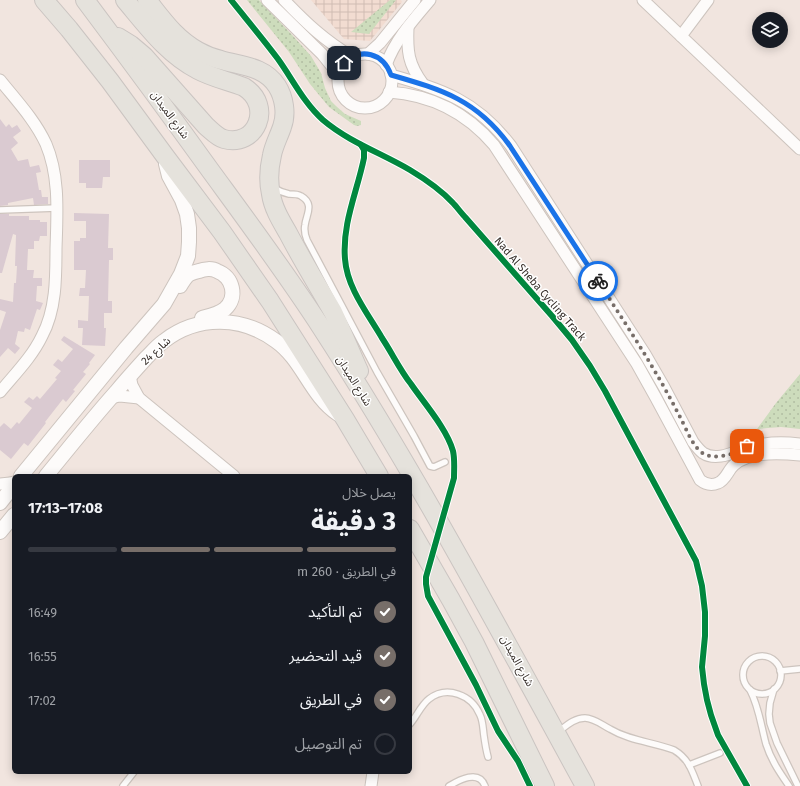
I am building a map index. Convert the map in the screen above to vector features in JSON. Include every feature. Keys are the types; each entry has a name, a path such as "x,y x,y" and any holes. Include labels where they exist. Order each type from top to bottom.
{"main road":[{"path":"44,0 110,81 222,232 270,301 345,419 378,474"},
{"name":"شارع الميدان","path":"85,0 279,265 364,394 411,474"},
{"path":"109,32 124,40 141,53 206,126 218,136 232,140 239,139 250,134 254,129 260,112 257,100 250,90 200,71 176,57 158,40 125,0"},
{"path":"147,0 170,29 200,52 256,69 271,78 277,86 284,102 284,117 283,125 272,154 270,166 271,195 281,200 300,257 332,312 361,375 364,394"},
{"name":"شارع الميدان","path":"412,476 452,544 585,786"},
{"path":"412,532 474,642 546,786"}],"street":[{"path":"266,0 322,54 338,78"},
{"path":"284,0 316,32 352,57"},
{"path":"368,54 386,36 415,0"},
{"path":"386,65 395,46 430,0"},
{"path":"643,0 800,148"},
{"path":"681,36 708,0"},
{"path":"408,27 407,49 409,59 417,76 423,84"},
{"path":"368,54 376,56 386,65 392,81 386,97 377,105 360,108 349,103 339,89 338,78 341,68 344,63 352,57 368,54"},
{"path":"391,75 423,84 449,94 472,107 502,135 642,348 698,449 707,455 721,456 744,449 756,440 765,438 796,445"},
{"path":"0,80 29,116 45,143 51,157 54,172 57,208 55,285 48,320 42,336 32,353 0,392"},
{"path":"389,92 422,97 445,106 466,119 487,137 501,154 633,358 700,480 709,484 719,483 732,466 742,460 758,455 769,454 796,445"},
{"name":"شارع 24","path":"23,474 164,304 181,274 188,256 189,228 187,214 182,200 169,176 165,156"},
{"path":"164,304 173,297 187,276 195,272 209,269 217,270 228,279 232,287 233,294 230,302 225,308 213,315 196,319 188,328"},
{"name":"شارع 24","path":"48,474 130,376 164,341 176,333 188,328 210,322 230,322 249,326 278,342 294,358 322,400 332,410 345,419"},
{"path":"130,376 132,385 139,398 232,474"},
{"path":"111,398 129,396 139,398"},
{"path":"732,466 770,460 800,461"},
{"path":"0,484 12,484"},
{"path":"0,503 12,487"},
{"path":"0,532 12,517"},
{"path":"371,786 373,774"}],"lane":[{"path":"281,200 299,195 307,201 309,213 305,222 304,231 307,240 428,464 434,467 445,462"},
{"path":"0,210 57,208"},
{"path":"789,786 773,761 766,742 753,694 745,683 743,675 746,664 752,658 759,656 766,656 773,660 780,672 779,681 774,689 770,703 770,723 777,743 798,786"},
{"path":"780,672 800,669"},
{"path":"750,689 754,692 764,693 774,689"},
{"path":"412,721 424,704 434,696 450,692 462,695 473,703 481,715 488,757"},
{"path":"556,734 577,719 589,719 623,736 674,750 680,754 689,765 698,786"},
{"path":"689,765 720,753"},
{"path":"123,786 132,774"},
{"path":"449,786 462,778 476,776 481,779 485,786"}],"shaded area":[{"path":"311,0 401,0 402,2 370,41 344,39"}],"green space":[{"path":"247,0 259,0 294,37 311,56 321,73 325,88 331,101 345,114 361,121 361,125 354,125 329,107 310,84 289,52"},
{"path":"390,0 396,0 369,34 351,32"},
{"path":"800,374 800,429 781,427 757,429 776,403"}],"building":[{"path":"0,119 6,127 9,124 12,128 17,125 21,131 13,137 18,143 11,149 18,161 28,159 30,167 39,165 41,172 36,173 39,190 41,190 42,197 48,197 48,204 34,205 33,198 0,206"},
{"path":"79,160 110,160 110,177 103,177 102,188 86,188 86,183 79,183"},
{"path":"74,213 109,214 108,248 113,248 113,260 109,260 108,301 112,301 112,313 104,313 104,328 106,328 105,346 82,345 83,328 78,328 78,320 88,321 89,296 79,296 80,288 85,288 86,270 74,270 74,241 80,241 80,238 86,238 86,221 74,221"},
{"path":"0,214 9,214 9,216 29,216 29,220 40,220 40,222 47,222 47,236 40,236 39,241 34,241 34,249 28,249 27,270 34,270 33,278 42,278 42,286 37,286 36,301 43,303 40,310 37,309 30,330 25,328 24,332 18,331 15,344 20,348 15,354 8,348 0,357 0,330 6,312 0,310 0,299 13,302 17,266 15,266 16,235 13,234 2,273 0,273"},
{"path":"64,336 95,355 83,372 86,374 73,390 75,391 66,402 63,399 28,446 24,443 11,459 0,450 0,427 4,423 11,429 17,422 19,424 32,408 24,402 29,397 33,400 37,396 40,399 57,379 55,378 61,371 53,365 58,359 62,362 73,349 61,340"}],"cycle path":[{"name":"Nad Al Sheba Cycling Track","path":"231,0 278,59 304,99 316,113 343,135 410,170 433,185 448,198 552,316 572,340 590,366 605,391 696,561 702,586 705,612 705,636 702,667 707,700 718,735 747,786"},
{"path":"361,145 364,150 364,158 346,233 345,259 350,280 359,300 403,373 441,425 454,454 454,478 426,577 428,596 476,685 498,731 518,761 530,786"}],"way so far":[{"path":"598,281 650,362 698,449 707,455 721,456 744,449 747,446"}],"route":[{"path":"344,63 357,55 368,54 376,56 383,61 391,75 423,84 449,94 472,107 483,116 502,135 510,146 598,281"}]}
